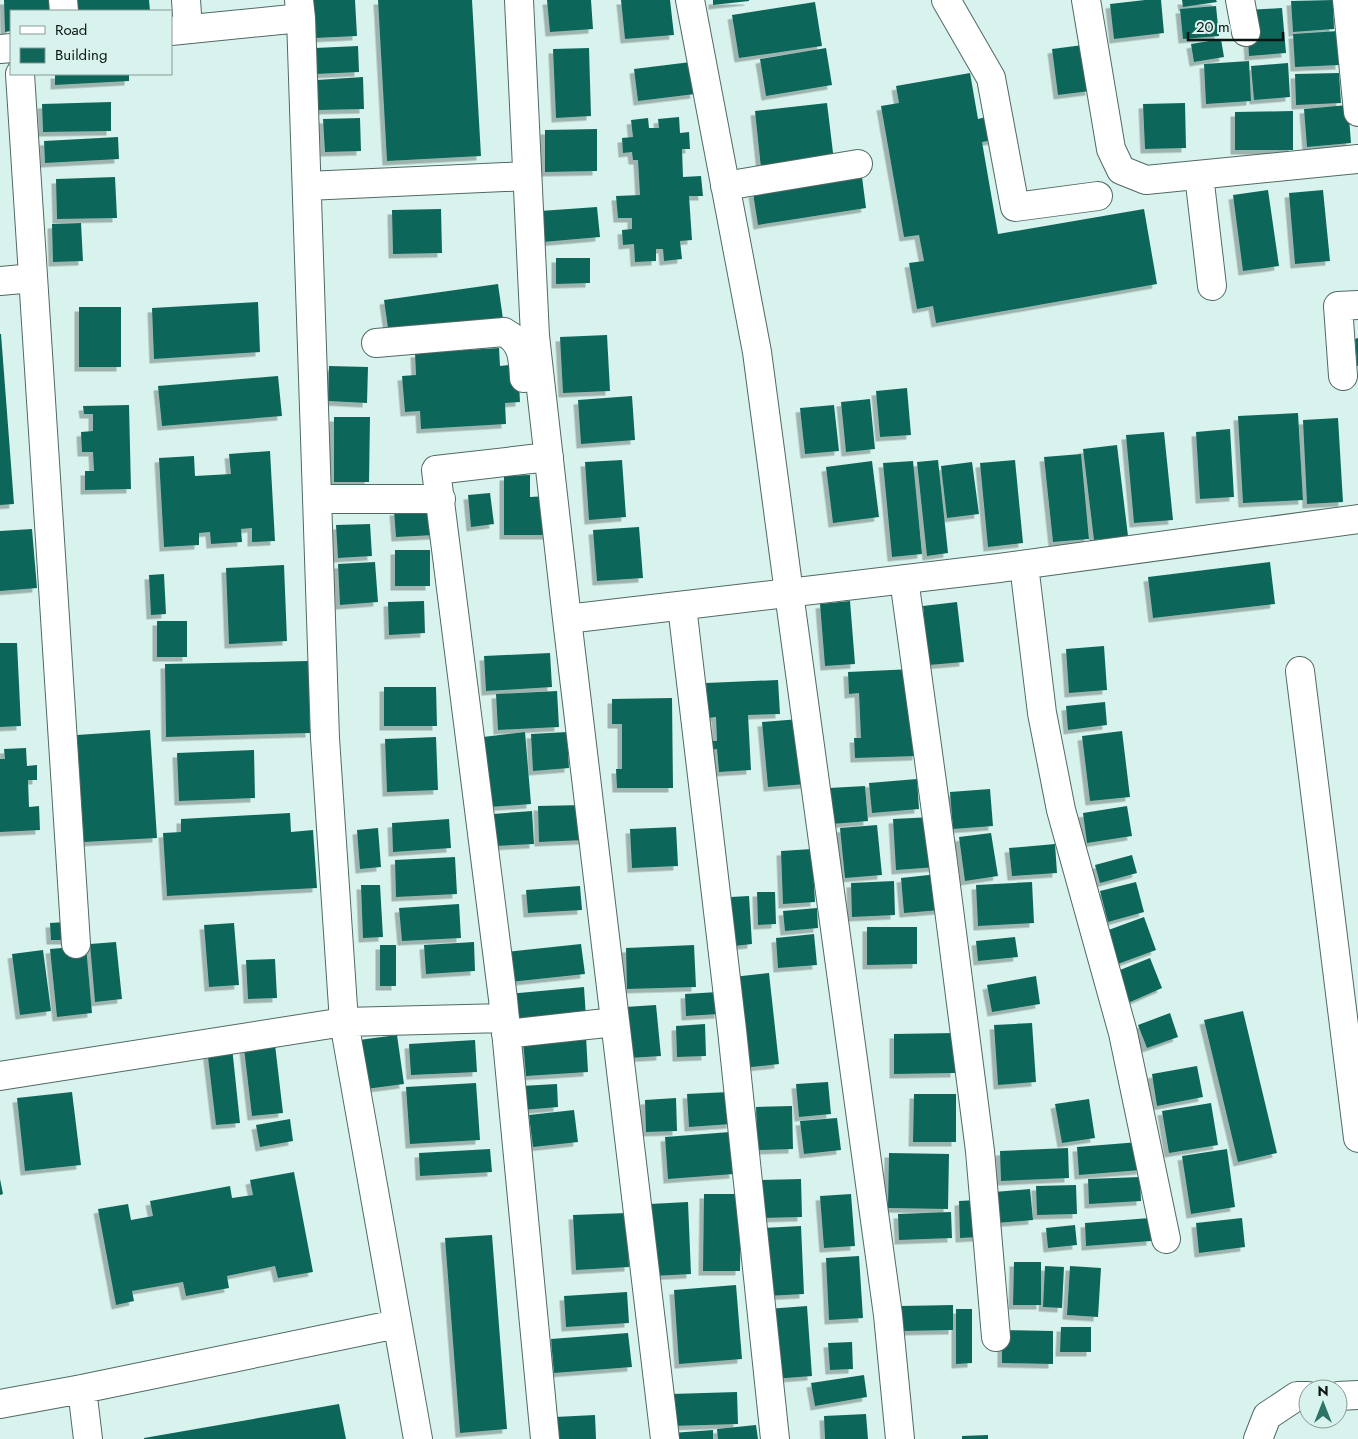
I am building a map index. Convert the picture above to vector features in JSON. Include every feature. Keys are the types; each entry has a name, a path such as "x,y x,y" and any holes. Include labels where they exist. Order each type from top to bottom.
{"street":[{"path":"186,0 180,30 300,9 325,738 344,1022 418,1439"},
{"path":"519,0 539,458"},
{"path":"690,0 757,352 888,1315 900,1439"},
{"path":"946,0 991,78 1015,207 1098,196"},
{"path":"1086,0 1112,149 1121,170 1146,180 1358,159"},
{"path":"1240,0 1246,32"},
{"path":"1348,0 1358,112"},
{"path":"20,75 76,944"},
{"path":"725,186 858,164"},
{"path":"1199,174 1212,286"},
{"path":"307,186 527,176"},
{"path":"0,281 33,278"},
{"path":"1343,376 1338,306 1358,306"},
{"path":"376,343 504,332 512,336 518,343 522,354 566,619 665,1439"},
{"path":"539,458 436,470 505,1026 545,1439"},
{"path":"317,499 441,499"},
{"path":"566,619 1024,565 1358,519"},
{"path":"1024,565 1042,713 1061,810 1122,1033 1166,1240"},
{"path":"904,579 980,1151 996,1337"},
{"path":"682,606 732,1030 774,1439"},
{"path":"1300,671 1358,1138"},
{"path":"0,1076 344,1022 505,1026 615,1022"},
{"path":"0,1404 397,1324"},
{"path":"82,1389 88,1439"},
{"path":"1258,1439 1267,1416 1298,1396"}],"building":[{"path":"4,0 49,0 50,10 10,10 10,31 5,32"},
{"path":"78,0 149,0 150,10 78,10"},
{"path":"313,0 355,0 357,36 315,38"},
{"path":"378,0 472,0 481,156 387,161"},
{"path":"547,0 591,0 593,29 550,32"},
{"path":"621,0 670,0 674,35 625,39"},
{"path":"713,0 749,0 749,1 713,5"},
{"path":"1161,0 1164,33 1114,39 1110,4"},
{"path":"1182,0 1216,0 1217,2 1183,7"},
{"path":"1333,0 1334,29 1293,32 1291,1"},
{"path":"815,2 822,46 739,58 732,15"},
{"path":"1216,6 1219,36 1183,39 1180,9"},
{"path":"1282,8 1286,53 1249,56 1246,10"},
{"path":"1338,31 1340,65 1295,67 1293,34"},
{"path":"1221,39 1224,57 1194,62 1191,44"},
{"path":"1083,45 1090,91 1058,95 1052,49"},
{"path":"358,46 359,72 316,74 315,48"},
{"path":"589,48 591,116 556,118 553,49"},
{"path":"826,48 832,85 766,96 760,59"},
{"path":"1249,61 1251,101 1206,104 1204,64"},
{"path":"691,62 695,94 638,101 634,69"},
{"path":"1288,63 1290,97 1254,100 1251,66"},
{"path":"970,73 978,119 990,116 994,140 982,142 998,234 1144,209 1157,284 936,323 933,306 917,309 909,263 924,261 919,235 904,237 881,106 899,103 896,86"},
{"path":"1339,73 1341,103 1296,105 1295,74"},
{"path":"55,75 129,75 129,81 55,85"},
{"path":"363,77 364,109 318,110 317,80"},
{"path":"111,102 111,131 43,132 42,104"},
{"path":"827,103 834,161 761,168 755,111"},
{"path":"1185,103 1186,148 1145,149 1143,104"},
{"path":"1348,105 1351,143 1307,147 1304,109"},
{"path":"1293,111 1293,150 1235,150 1235,112"},
{"path":"679,117 680,133 689,132 690,149 682,149 683,177 701,176 703,196 689,196 692,240 680,241 682,259 664,261 663,249 656,249 656,261 635,262 634,244 623,245 622,230 632,229 632,218 618,218 616,196 640,195 638,160 633,160 632,152 623,153 622,138 633,137 631,120 648,118 649,128 659,128 658,119"},
{"path":"360,118 361,151 325,152 323,119"},
{"path":"597,129 597,171 545,172 545,130"},
{"path":"118,137 119,159 45,163 44,141"},
{"path":"115,177 117,218 57,219 56,179"},
{"path":"862,177 866,208 758,225 753,193"},
{"path":"1268,190 1279,266 1243,271 1233,195"},
{"path":"1323,190 1330,261 1295,264 1289,193"},
{"path":"597,207 600,237 543,242 540,211"},
{"path":"441,209 442,253 393,254 392,210"},
{"path":"81,223 83,261 53,262 52,224"},
{"path":"556,258 590,258 590,283 556,284"},
{"path":"498,284 503,319 389,335 384,300"},
{"path":"258,302 260,352 154,359 152,308"},
{"path":"79,307 121,307 121,367 79,367"},
{"path":"0,334 14,504 0,505"},
{"path":"607,335 610,391 563,393 560,337"},
{"path":"1358,338 1358,366 1357,366 1355,339"},
{"path":"499,348 500,366 518,364 520,402 505,403 506,424 421,429 420,411 405,412 402,376 416,375 415,353"},
{"path":"329,366 368,367 367,403 328,401"},
{"path":"278,376 282,416 162,426 158,386"},
{"path":"907,388 911,435 880,437 876,391"},
{"path":"632,396 635,440 581,444 578,400"},
{"path":"870,399 875,449 846,452 841,402"},
{"path":"129,405 131,489 85,490 85,471 94,471 93,452 82,452 81,432 93,431 93,414 84,414 83,406"},
{"path":"834,405 839,451 805,454 800,408"},
{"path":"1298,413 1303,500 1243,503 1238,416"},
{"path":"334,417 370,417 369,482 334,482"},
{"path":"1338,418 1343,502 1307,504 1303,420"},
{"path":"1230,429 1234,497 1200,499 1196,432"},
{"path":"1164,432 1173,520 1134,523 1126,435"},
{"path":"1117,445 1128,536 1094,540 1083,449"},
{"path":"270,451 275,541 252,542 252,528 241,529 242,542 211,544 210,532 199,533 199,545 164,547 159,458 194,456 195,476 231,474 229,454"},
{"path":"1081,454 1089,539 1053,542 1044,457"},
{"path":"622,460 626,517 589,520 585,462"},
{"path":"938,460 948,553 927,556 917,462"},
{"path":"1015,460 1023,543 988,547 980,463"},
{"path":"872,461 879,517 833,523 826,467"},
{"path":"913,461 922,554 892,557 883,463"},
{"path":"972,462 979,514 947,518 941,466"},
{"path":"530,475 530,497 548,496 549,535 504,535 504,476"},
{"path":"490,493 494,524 471,527 468,495"},
{"path":"434,509 435,535 396,537 394,511"},
{"path":"370,524 372,556 338,558 336,525"},
{"path":"639,527 643,578 597,581 593,530"},
{"path":"32,529 37,588 0,591 0,531"},
{"path":"395,550 430,550 430,586 395,586"},
{"path":"375,562 378,602 340,605 338,564"},
{"path":"1270,562 1275,604 1153,618 1148,577"},
{"path":"284,565 287,641 229,644 226,568"},
{"path":"164,574 166,614 151,615 149,575"},
{"path":"424,601 425,633 389,635 388,602"},
{"path":"850,601 855,664 825,666 820,604"},
{"path":"957,602 964,662 929,665 923,606"},
{"path":"157,621 187,621 187,657 157,657"},
{"path":"0,643 17,643 21,726 0,727"},
{"path":"1104,646 1107,690 1069,693 1066,649"},
{"path":"550,653 552,687 486,691 484,656"},
{"path":"309,661 310,733 166,737 165,664"},
{"path":"913,669 917,756 855,758 854,738 861,738 859,693 849,694 848,672"},
{"path":"778,680 780,714 748,715 751,770 719,772 717,749 710,750 709,741 717,741 716,717 708,718 706,683"},
{"path":"384,687 436,687 437,726 384,726"},
{"path":"557,691 559,727 498,730 496,694"},
{"path":"672,698 673,788 617,788 616,769 622,769 622,724 612,724 612,699"},
{"path":"1105,702 1107,725 1068,730 1066,706"},
{"path":"800,719 806,784 768,787 762,722"},
{"path":"150,730 157,838 84,842 77,735"},
{"path":"1122,731 1130,797 1090,801 1082,736"},
{"path":"525,732 531,804 490,807 483,737"},
{"path":"567,732 569,768 533,771 531,734"},
{"path":"436,737 438,790 387,792 385,739"},
{"path":"26,748 27,766 37,765 37,780 28,780 29,807 39,806 40,830 0,832 0,759 5,759 4,749"},
{"path":"254,750 255,798 179,801 177,753"},
{"path":"917,779 919,809 872,813 869,783"},
{"path":"865,786 868,821 832,824 829,788"},
{"path":"990,789 993,826 953,829 950,792"},
{"path":"584,805 585,840 539,842 538,806"},
{"path":"1127,806 1132,836 1087,843 1083,813"},
{"path":"532,811 534,844 495,846 493,814"},
{"path":"290,813 291,832 313,830 317,888 167,896 163,833 181,832 181,819"},
{"path":"933,817 937,867 896,870 893,819"},
{"path":"449,819 451,848 393,852 392,823"},
{"path":"877,825 882,875 845,878 840,828"},
{"path":"676,827 678,866 632,868 630,829"},
{"path":"378,828 381,867 360,869 357,830"},
{"path":"991,833 998,876 965,881 959,837"},
{"path":"1055,844 1057,873 1012,876 1009,848"},
{"path":"812,849 815,902 783,904 781,851"},
{"path":"1132,855 1137,873 1100,883 1095,865"},
{"path":"455,857 457,894 396,897 395,860"},
{"path":"938,874 941,910 904,913 901,878"},
{"path":"894,881 895,915 852,917 851,883"},
{"path":"1032,882 1034,923 978,926 976,885"},
{"path":"1136,882 1144,912 1108,922 1100,891"},
{"path":"361,885 380,885 383,937 363,938"},
{"path":"580,886 582,910 528,913 526,890"},
{"path":"757,892 775,892 776,924 758,925"},
{"path":"749,896 752,944 734,946 731,897"},
{"path":"459,904 461,938 402,941 399,908"},
{"path":"817,908 818,928 785,931 783,911"},
{"path":"1144,917 1156,950 1115,965 1103,932"},
{"path":"66,922 66,940 51,940 50,923"},
{"path":"234,923 239,985 209,987 204,925"},
{"path":"867,927 917,927 917,964 867,965"},
{"path":"814,934 817,965 778,968 776,938"},
{"path":"1015,937 1018,957 978,961 976,941"},
{"path":"116,942 122,999 95,1002 90,944"},
{"path":"474,942 475,971 426,974 424,945"},
{"path":"581,944 585,974 510,982 506,952"},
{"path":"380,945 396,945 396,986 380,986"},
{"path":"694,945 696,987 627,989 626,948"},
{"path":"86,946 92,1013 57,1017 50,949"},
{"path":"43,950 51,1011 20,1015 12,954"},
{"path":"1150,958 1162,988 1128,1003 1115,972"},
{"path":"275,959 277,998 248,999 246,960"},
{"path":"769,973 779,1064 743,1068 733,977"},
{"path":"1036,976 1040,1004 992,1012 987,985"},
{"path":"584,987 586,1018 510,1025 507,994"},
{"path":"718,992 719,1014 686,1016 685,994"},
{"path":"656,1005 661,1056 629,1058 625,1007"},
{"path":"1243,1011 1277,1153 1238,1162 1204,1020"},
{"path":"1170,1013 1178,1037 1147,1048 1138,1025"},
{"path":"1032,1023 1036,1082 998,1085 994,1025"},
{"path":"705,1024 706,1056 677,1057 676,1026"},
{"path":"955,1033 955,1073 894,1074 894,1034"},
{"path":"397,1035 404,1084 366,1089 359,1040"},
{"path":"274,1036 283,1113 252,1116 243,1040"},
{"path":"586,1036 588,1072 526,1076 523,1040"},
{"path":"475,1040 477,1072 411,1075 409,1044"},
{"path":"232,1047 240,1123 216,1125 207,1049"},
{"path":"1197,1066 1203,1097 1157,1106 1152,1074"},
{"path":"828,1082 831,1114 799,1117 796,1084"},
{"path":"476,1083 480,1140 410,1144 406,1087"},
{"path":"557,1084 558,1107 523,1110 521,1086"},
{"path":"72,1092 81,1165 25,1171 17,1098"},
{"path":"729,1092 731,1124 689,1127 687,1094"},
{"path":"914,1094 956,1094 956,1142 913,1142"},
{"path":"676,1098 677,1131 646,1132 645,1100"},
{"path":"1089,1099 1095,1138 1062,1143 1055,1104"},
{"path":"1211,1103 1218,1145 1169,1153 1162,1111"},
{"path":"792,1106 793,1149 758,1150 756,1107"},
{"path":"574,1110 578,1142 533,1147 529,1115"},
{"path":"837,1118 841,1150 804,1154 800,1121"},
{"path":"290,1119 293,1141 260,1147 256,1125"},
{"path":"730,1132 734,1174 668,1179 665,1137"},
{"path":"1139,1142 1141,1170 1079,1175 1077,1147"},
{"path":"1068,1148 1069,1178 1001,1181 1000,1151"},
{"path":"490,1149 492,1172 420,1176 419,1153"},
{"path":"1227,1149 1235,1207 1191,1214 1182,1156"},
{"path":"889,1153 949,1154 948,1209 888,1208"},
{"path":"294,1172 313,1272 278,1278 275,1266 227,1276 229,1288 186,1296 183,1282 132,1291 134,1301 116,1305 98,1209 128,1204 131,1220 153,1216 150,1201 230,1186 232,1198 253,1195 250,1180"},
{"path":"1140,1177 1141,1201 1089,1204 1088,1179"},
{"path":"0,1179 3,1194 0,1195"},
{"path":"801,1179 802,1217 761,1218 760,1180"},
{"path":"1076,1185 1077,1214 1037,1215 1036,1186"},
{"path":"1030,1189 1033,1220 996,1223 994,1192"},
{"path":"704,1194 741,1194 740,1271 703,1271"},
{"path":"851,1194 855,1246 824,1248 820,1196"},
{"path":"977,1200 978,1237 960,1238 959,1201"},
{"path":"688,1202 691,1274 653,1276 650,1204"},
{"path":"951,1212 952,1238 899,1240 898,1214"},
{"path":"627,1213 629,1267 576,1270 573,1215"},
{"path":"1150,1218 1151,1241 1086,1246 1085,1223"},
{"path":"1242,1218 1245,1247 1199,1253 1196,1223"},
{"path":"1075,1225 1077,1245 1048,1248 1046,1228"},
{"path":"801,1226 804,1294 766,1296 763,1228"},
{"path":"492,1235 507,1429 460,1433 445,1238"},
{"path":"859,1256 863,1318 829,1320 826,1258"},
{"path":"1014,1262 1041,1262 1041,1305 1013,1305"},
{"path":"1045,1266 1064,1267 1062,1308 1043,1307"},
{"path":"1070,1266 1101,1268 1098,1317 1067,1315"},
{"path":"736,1285 742,1359 679,1364 674,1290"},
{"path":"627,1292 629,1323 566,1327 564,1296"},
{"path":"953,1305 953,1330 902,1331 901,1306"},
{"path":"807,1306 812,1376 773,1379 767,1309"},
{"path":"956,1309 972,1309 972,1363 956,1364"},
{"path":"1061,1327 1091,1327 1091,1352 1060,1352"},
{"path":"1002,1330 1053,1331 1053,1364 1002,1363"},
{"path":"628,1333 632,1367 554,1373 551,1339"},
{"path":"852,1342 853,1369 830,1370 828,1343"},
{"path":"864,1375 867,1397 815,1406 811,1383"},
{"path":"737,1392 738,1424 672,1426 671,1394"},
{"path":"339,1404 346,1439 144,1439 144,1438"},
{"path":"866,1414 868,1439 825,1439 824,1416"},
{"path":"595,1415 596,1439 556,1439 555,1417"},
{"path":"756,1425 758,1439 718,1439 717,1429"},
{"path":"713,1430 713,1439 673,1439 672,1433"},
{"path":"988,1435 988,1439 962,1439 962,1436"}]}
